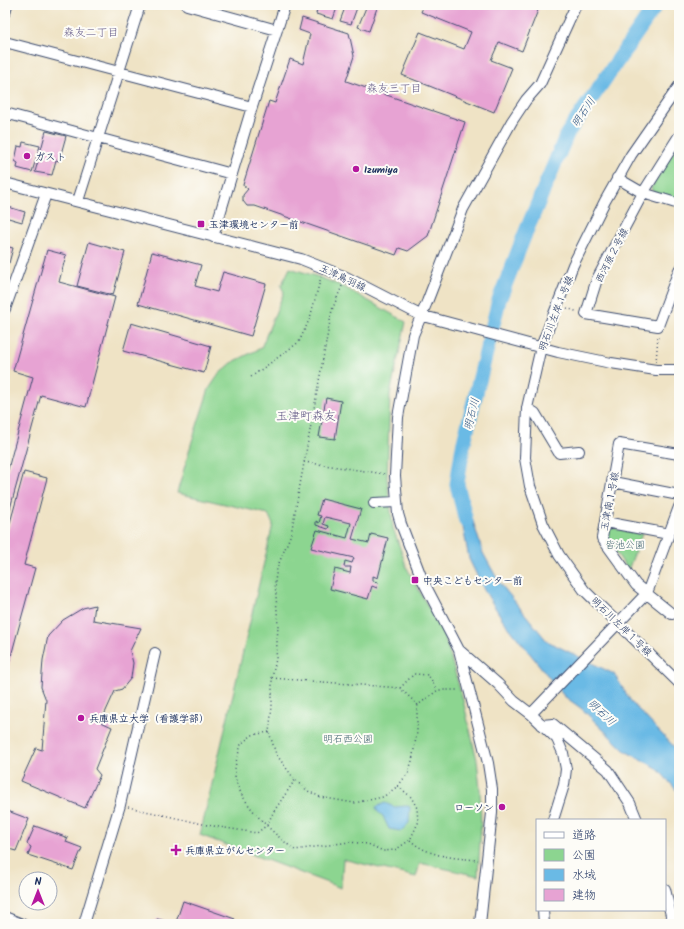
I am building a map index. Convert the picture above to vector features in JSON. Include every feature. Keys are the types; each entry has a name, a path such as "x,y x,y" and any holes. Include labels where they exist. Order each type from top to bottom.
{"street":[{"path":"5,12 7,5"},
{"path":"78,201 140,5"},
{"path":"187,5 277,30"},
{"path":"213,237 252,107 286,5"},
{"path":"480,924 492,813 492,790 488,763 459,650 422,579 401,524 397,502 395,476 398,417 413,335 462,209 512,121 526,100 540,84 576,5"},
{"path":"5,42 252,107"},
{"name":"明石川左岸１号線","path":"679,86 631,156 605,201 573,265 541,347 527,408 525,458 530,486 543,524 559,556 584,590 679,683"},
{"path":"5,113 232,174"},
{"name":"西河原２号線","path":"586,314 597,279 643,193 679,136"},
{"path":"618,178 643,193 679,204"},
{"name":"玉津鳥羽線","path":"5,183 301,259 346,277 420,315 541,347 610,363 656,370 679,370"},
{"path":"5,309 8,290 46,194"},
{"path":"586,314 658,326 677,282 679,270"},
{"path":"527,408 535,413 559,453 579,451"},
{"name":"玉津南１号線","path":"672,614 636,585 602,538 619,444 679,454"},
{"path":"613,482 679,494"},
{"path":"374,503 397,502"},
{"path":"531,714 647,594 679,507"},
{"path":"605,522 669,534"},
{"path":"459,650 557,739 563,754 566,769 564,785 553,819"},
{"path":"84,924 120,805 155,653"},
{"path":"542,725 553,724 608,770 630,803 638,819"},
{"path":"666,893 673,924"},
{"path":"543,911 544,924"},
{"path":"5,917 22,924"}],"path":[{"path":"251,377 299,342 310,318 323,267"},
{"path":"346,277 332,310 291,534 277,568 275,581 278,626 276,659 272,678 272,707 269,732 276,754 295,780 308,791 320,797 354,803 383,798 398,786 408,773 412,762 417,732 418,705 438,690 469,690"},
{"path":"557,305 586,314"},
{"path":"656,370 658,326"},
{"path":"304,462 395,476"},
{"path":"400,688 414,674 428,675 438,690"},
{"path":"272,678 400,688 418,705"},
{"path":"269,732 252,735 241,744 234,772 239,791 281,840 295,850 349,842 368,844 383,851 395,850 410,840 418,823 417,808 411,797 398,786"},
{"path":"120,805 207,825 257,834 267,825 274,811 295,780"},
{"path":"410,840 417,846 431,853 487,860"}],"green space":[{"path":"677,145 679,145 679,200 653,192 651,188"},
{"name":"明石西公園","path":"290,268 344,287 406,322 390,394 387,479 393,528 407,568 445,638 463,700 477,760 480,789 481,825 478,876 420,863 416,877 343,859 341,888 200,835 273,524 268,514 177,493 209,389 219,374 233,362 261,348 284,292 281,286"},
{"name":"皆池公園","path":"608,527 642,534 628,570 604,535"}],"water":[{"path":"457,495 472,518 483,553 499,582 547,641 614,674 632,703 679,752 679,793 657,768 625,751 582,709 564,696 503,620 484,590 469,559"},
{"path":"385,803 394,807 410,807 409,823 401,831 389,829 383,816 378,812 376,807"}],"building":[{"path":"318,5 338,5 333,19 316,14"},
{"path":"346,5 358,5 351,24 340,21"},
{"path":"367,5 378,5 369,31 358,27"},
{"path":"424,5 540,5 522,51 499,42 491,60 512,68 494,112 402,75 420,32 464,49 471,32 421,12"},
{"path":"302,18 349,33 354,56 346,81 465,122 428,236 408,251 399,248 396,255 255,206 247,206 243,201 243,195 248,189 243,185 269,101 275,103 290,59 303,64 310,34 299,30"},
{"path":"46,131 66,136 59,161 56,160 52,175 35,172"},
{"path":"23,142 40,146 32,172 17,168 18,163 15,161 18,146 22,147"},
{"path":"5,206 25,212 22,222 5,217"},
{"path":"89,242 125,252 113,295 77,286"},
{"path":"5,246 13,248 9,263 5,262"},
{"path":"47,250 66,255 59,282 115,297 86,407 41,395 5,527 5,480 33,377 13,371"},
{"path":"152,252 201,265 195,286 217,292 223,272 266,284 251,336 138,304"},
{"path":"131,323 211,346 204,373 123,351"},
{"path":"326,398 341,401 335,439 319,437"},
{"path":"24,472 47,478 24,565 35,568 5,678 5,541"},
{"path":"322,499 361,509 352,539 369,543 371,534 388,538 378,578 373,576 373,581 378,582 377,588 372,586 368,599 330,589 335,569 350,573 351,567 344,567 345,561 352,563 354,558 311,548 317,530 347,538 351,523 325,517 323,524 329,526 328,529 316,525 316,521 319,523 321,516 317,515"},
{"path":"95,605 93,620 141,628 130,651 133,663 131,678 122,689 115,691 101,722 112,727 95,769 100,775 85,808 21,781 36,748 42,750 46,700 41,687 43,660 48,636 63,620 83,608"},
{"path":"5,810 29,819 16,851 5,848 5,836 7,830 5,829"},
{"path":"35,826 68,838 66,842 82,848 73,870 28,855 31,847 27,844"},
{"path":"183,901 235,919 233,924 183,924 176,922"},
{"path":"157,919 175,923 175,924 155,924"}],"waterway":[{"name":"明石川","path":"466,521 457,484 463,446 499,300 567,134 656,5"}],"place":[{"name":"ガスト","path":"27,156"},
{"name":"Izumiya","path":"356,169"},
{"name":"玉津環境センター前","path":"201,224"},
{"name":"中央こどもセンター前","path":"415,580"},
{"name":"兵庫県立大学（看護学部）","path":"81,718"},
{"name":"ローソン","path":"502,807"},
{"name":"兵庫県立がんセンター","path":"176,850"}],"district":[{"name":"森友二丁目","path":"91,32"},
{"name":"森友三丁目","path":"394,88"},
{"name":"玉津町森友","path":"306,416"}]}
